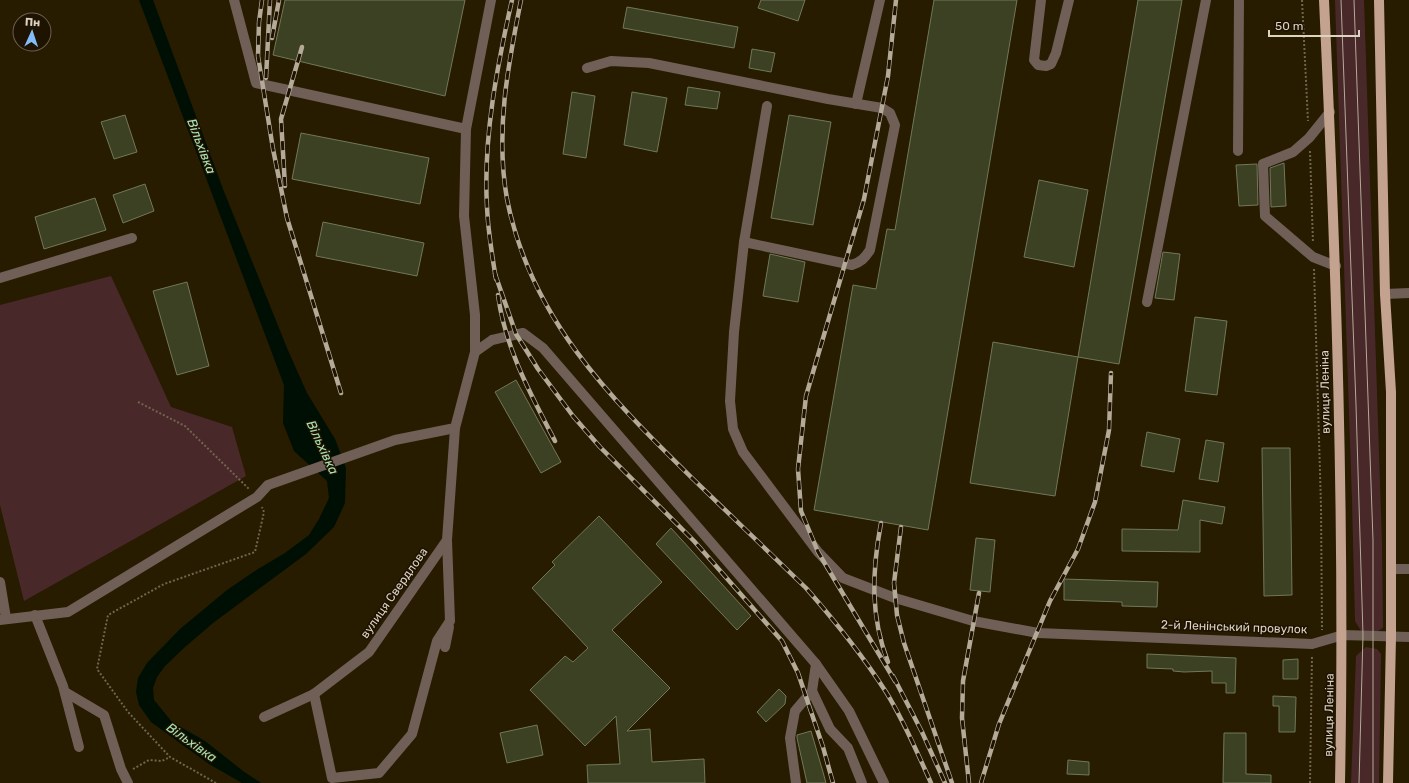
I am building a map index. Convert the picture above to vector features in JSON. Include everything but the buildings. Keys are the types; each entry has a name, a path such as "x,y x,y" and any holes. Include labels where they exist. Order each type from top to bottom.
{"main road":[{"name":"вулиця Леніна","path":"1324,0 1336,266 1343,635 1340,783"},
{"path":"1379,0 1385,294 1391,392 1391,637 1388,783"}],"street":[{"path":"234,0 256,83 466,129"},
{"path":"445,647 450,622 447,540 455,428 475,352 474,315 464,216 466,129 492,0"},
{"path":"856,104 880,0"},
{"path":"1041,0 1034,60 1038,64 1046,66 1051,64 1056,53 1069,0"},
{"path":"1147,302 1206,0"},
{"path":"1238,151 1239,0 1243,0"},
{"path":"587,68 611,61 649,63 882,108 890,113 895,125 870,250 865,257 852,265 744,242"},
{"name":"2-й Ленінський провулок","path":"767,106 744,242 731,366 730,401 733,429 743,452 818,552 843,578 895,598 973,621 1038,633 1317,642 1343,635 1409,637"},
{"path":"1330,112 1309,138 1293,152 1263,164 1265,216 1313,257 1336,266"},
{"path":"0,278 132,238"},
{"path":"1385,294 1409,293"},
{"path":"475,352 492,340 523,333 543,348 816,664 849,711 884,783"},
{"path":"0,582 3,619 68,612 257,497 268,485 395,440 455,428"},
{"name":"вулиця Свердлова","path":"264,717 314,694 369,652 447,540"},
{"path":"1391,569 1409,569"},
{"path":"35,615 65,692 79,747"},
{"path":"314,694 332,778 379,773 412,734 437,642 450,622"},
{"path":"796,783 791,756 790,735 795,710 812,691 816,664"},
{"path":"812,691 830,729 848,748 862,783"},
{"path":"65,692 104,715 121,769 128,783"}],"path":[{"path":"1302,0 1309,138 1321,506 1317,642 1310,783"},
{"path":"138,402 185,426 257,497 264,512 254,552 164,584 108,615 97,669 128,712 170,757 216,783"},
{"path":"121,769 134,769 149,760 162,761 170,757"}],"shaded area":[{"path":"1335,0 1364,0 1382,543 1383,627 1379,631 1373,632 1361,631 1355,621"},
{"path":"111,276 171,407 232,427 246,476 24,601 0,505 0,305"},
{"path":"1366,647 1377,649 1381,654 1379,783 1351,783 1356,656"}],"water":[{"name":"Вільхівка","path":"139,0 153,0 223,189 287,348 307,393 335,439 346,468 345,503 334,527 306,554 213,623 185,647 165,666 157,677 153,688 154,700 172,722 205,741 261,783 242,783 209,764 151,722 139,705 136,692 138,678 147,663 180,629 227,590 285,553 309,535 329,498 327,481 294,451 283,423 284,385"}],"tram line":[{"path":"1341,0 1363,635 1359,783"},
{"path":"1354,0 1373,540 1373,783"}],"railway":[{"path":"262,0 259,22 258,56 273,149 287,218 341,393"},
{"path":"266,78 270,0"},
{"path":"272,38 279,0"},
{"path":"496,279 490,243 488,216 486,181 487,155 496,77 512,0"},
{"path":"521,0 508,74 502,149 507,199 518,242 534,281 554,318 577,352 631,417 706,492 806,588 848,638 893,703 931,783"},
{"path":"895,681 818,552 801,511 798,469 806,396 864,199 888,76 896,0"},
{"path":"285,186 281,119 302,47"},
{"path":"495,274 516,334 538,369 573,416 600,447 694,541 782,641 798,673 823,747 833,783"},
{"path":"498,295 506,334 520,371 555,441"},
{"path":"981,783 999,724 1050,601 1078,549 1095,502 1109,430 1111,373"},
{"path":"881,523 876,558 874,593 878,628 888,662"},
{"path":"901,527 894,583 897,615 904,643 952,783"},
{"path":"969,783 962,718 963,681 979,593"},
{"path":"893,676 922,732 945,783"}]}
